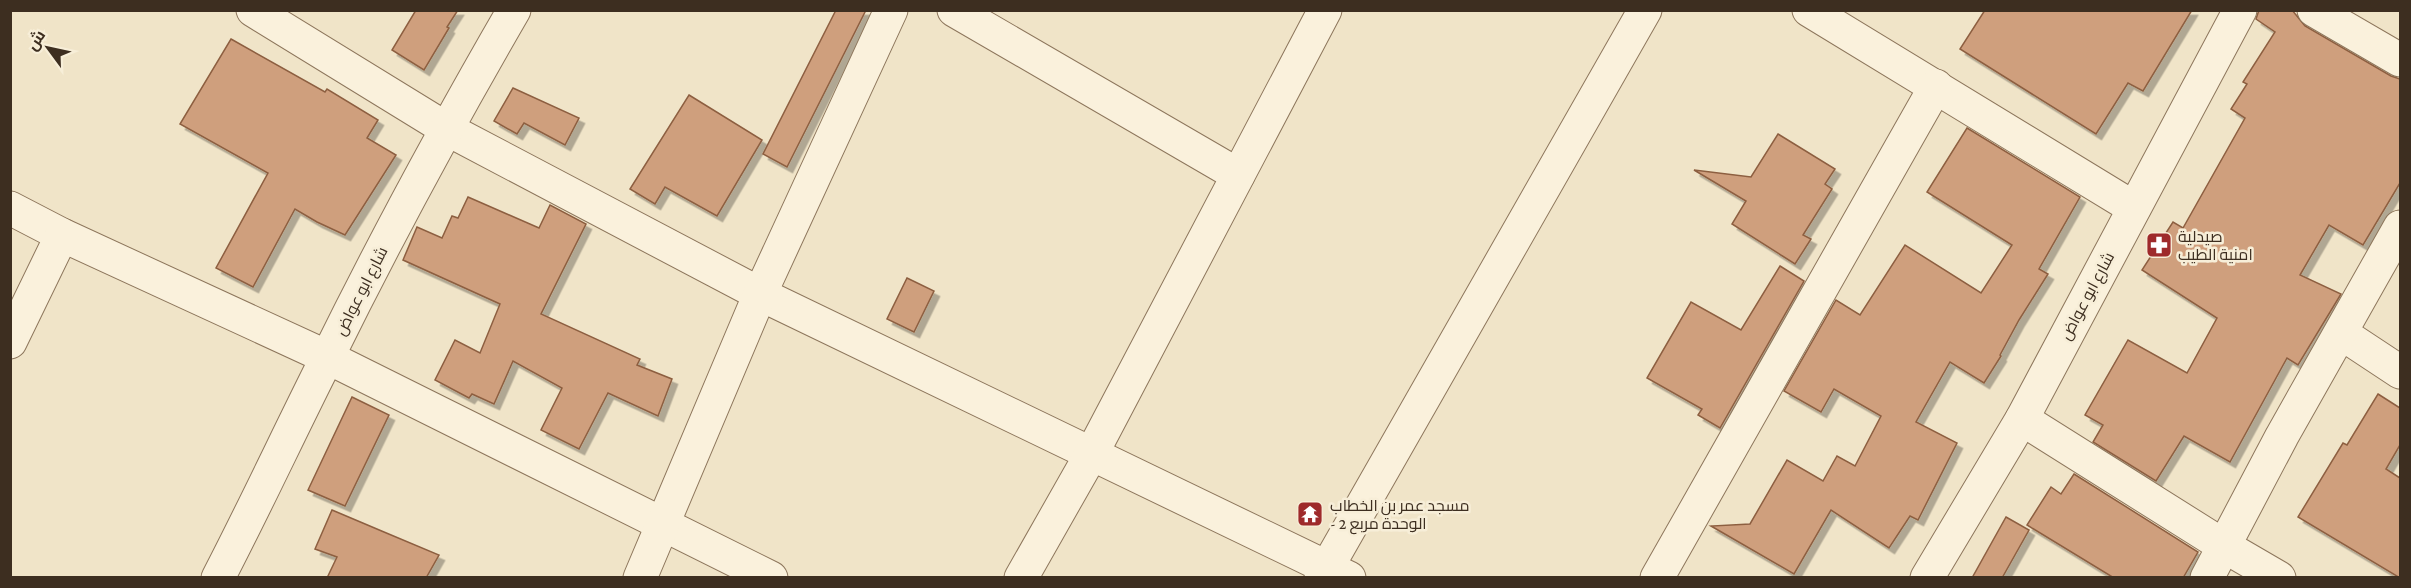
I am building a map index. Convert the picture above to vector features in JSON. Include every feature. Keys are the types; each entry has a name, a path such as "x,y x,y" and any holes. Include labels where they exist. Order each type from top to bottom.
{"street":[{"path":"253,10 445,128 760,294 1092,453 1332,574 1645,10"},
{"name":"شارع ابو عواض","path":"218,578 327,357 445,128 514,10"},
{"path":"640,578 760,294 891,10"},
{"path":"954,10 1238,175"},
{"path":"1021,578 1092,453 1325,10"},
{"path":"1809,10 2134,208"},
{"name":"شارع ابو عواض","path":"1927,578 2022,419 2240,10"},
{"path":"2314,10 2400,60"},
{"path":"1657,578 1936,86"},
{"path":"10,208 62,235 327,357 771,578"},
{"path":"2208,578 2282,436 2400,227"},
{"path":"10,342 62,235"},
{"path":"2341,333 2400,372"},
{"path":"2022,419 2279,578"}],"building":[{"path":"416,10 458,10 424,70 392,50"},
{"path":"836,10 866,10 787,167 763,154"},
{"path":"1985,10 2192,10 2143,91 2128,83 2096,134 1960,49"},
{"path":"2259,10 2292,10 2305,26 2400,79 2400,183 2363,245 2329,225 2300,275 2341,294 2298,365 2287,358 2230,462 2184,436 2156,481 2093,442 2103,425 2085,415 2128,340 2187,373 2217,318 2142,270 2173,222 2183,228 2245,118 2231,109 2247,84 2243,82 2275,32 2256,19"},
{"path":"231,39 325,92 327,89 378,120 367,138 396,155 345,235 295,209 253,287 216,268 268,173 180,124"},
{"path":"513,88 579,118 565,145 524,123 517,134 494,121"},
{"path":"689,95 762,140 717,216 665,187 655,204 630,189"},
{"path":"1967,128 2080,197 2039,269 2048,274 1984,383 1950,362 1916,422 1957,443 1918,520 1910,516 1889,548 1831,510 1794,574 1711,526 1750,524 1787,460 1823,481 1837,456 1855,466 1881,416 1834,389 1821,412 1784,391 1836,300 1860,315 1905,245 1981,293 2012,245 1927,192"},
{"path":"1778,134 1835,169 1825,184 1832,189 1803,235 1811,239 1795,264 1732,224 1746,201 1694,170 1751,177"},
{"path":"468,197 539,228 550,205 586,224 541,314 640,359 637,365 672,379 658,416 608,393 579,449 541,430 562,388 513,361 494,404 472,394 469,398 435,380 455,340 480,353 500,304 403,260 417,227 442,238 452,216 458,218"},
{"path":"1780,266 1804,281 1720,428 1698,415 1702,409 1647,378 1691,302 1741,330"},
{"path":"907,278 934,291 914,332 887,319"},
{"path":"2378,394 2400,408 2400,445 2386,469 2400,478 2400,578 2298,517 2343,443 2347,445"},
{"path":"352,397 389,415 345,506 308,490"},
{"path":"2074,474 2198,552 2183,578 2114,578 2027,525 2051,487 2061,494"},
{"path":"332,510 439,555 426,578 327,578 337,557 315,549"},
{"path":"2006,517 2029,530 2002,578 1972,578"}],"place":[{"name":"صيدلية امنية الطيب","path":"2159,245"},
{"name":"مسجد عمر بن الخطاب - الوحدة مربع 2","path":"1310,514"}]}
